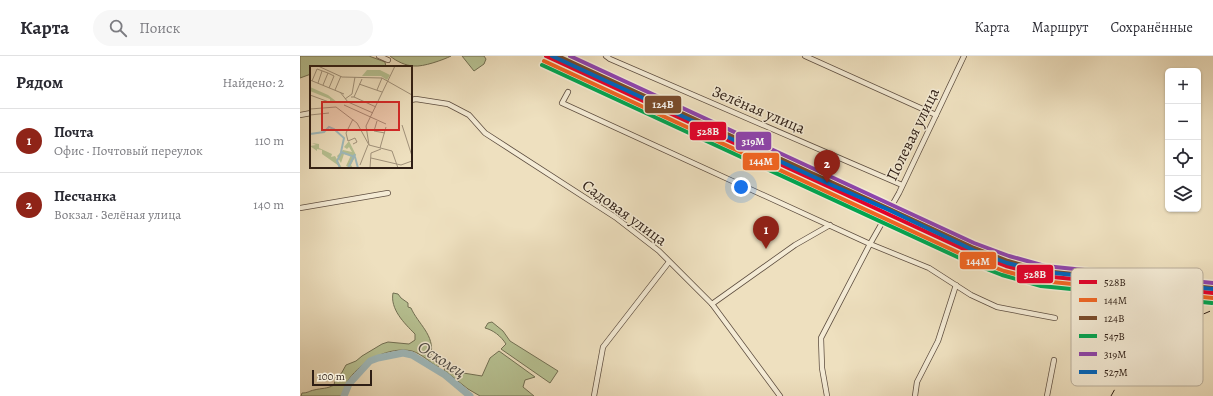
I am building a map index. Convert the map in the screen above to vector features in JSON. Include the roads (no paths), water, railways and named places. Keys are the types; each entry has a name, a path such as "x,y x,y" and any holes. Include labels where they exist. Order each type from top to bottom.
{"street":[{"path":"378,56 388,60"},
{"name":"Зелёная улица","path":"606,56 902,185"},
{"path":"805,56 936,115"},
{"name":"Полевая улица","path":"827,396 822,368 821,338 902,185 964,56"},
{"path":"568,92 562,103 870,244 929,268 971,295 997,307 1055,318"},
{"name":"Садовая улица","path":"414,99 448,104 469,115 485,133 615,217 660,251 669,262 712,304 780,396"},
{"path":"300,115 310,112"},
{"path":"300,208 388,192"},
{"path":"712,304 795,245 830,226"},
{"path":"594,396 603,347 669,262"},
{"path":"915,396 917,382 938,341 956,285"},
{"path":"1047,396 1054,360"}],"waterway":[{"name":"Осколец","path":"344,396 349,384 370,361 403,353 412,355 445,375 470,396"}],"railway":[{"path":"1203,314 1213,310"},
{"path":"1111,396 1117,386"}],"place":[{"name":"Песчанка","path":"827,183"},
{"name":"Почта","path":"766,249"}]}
